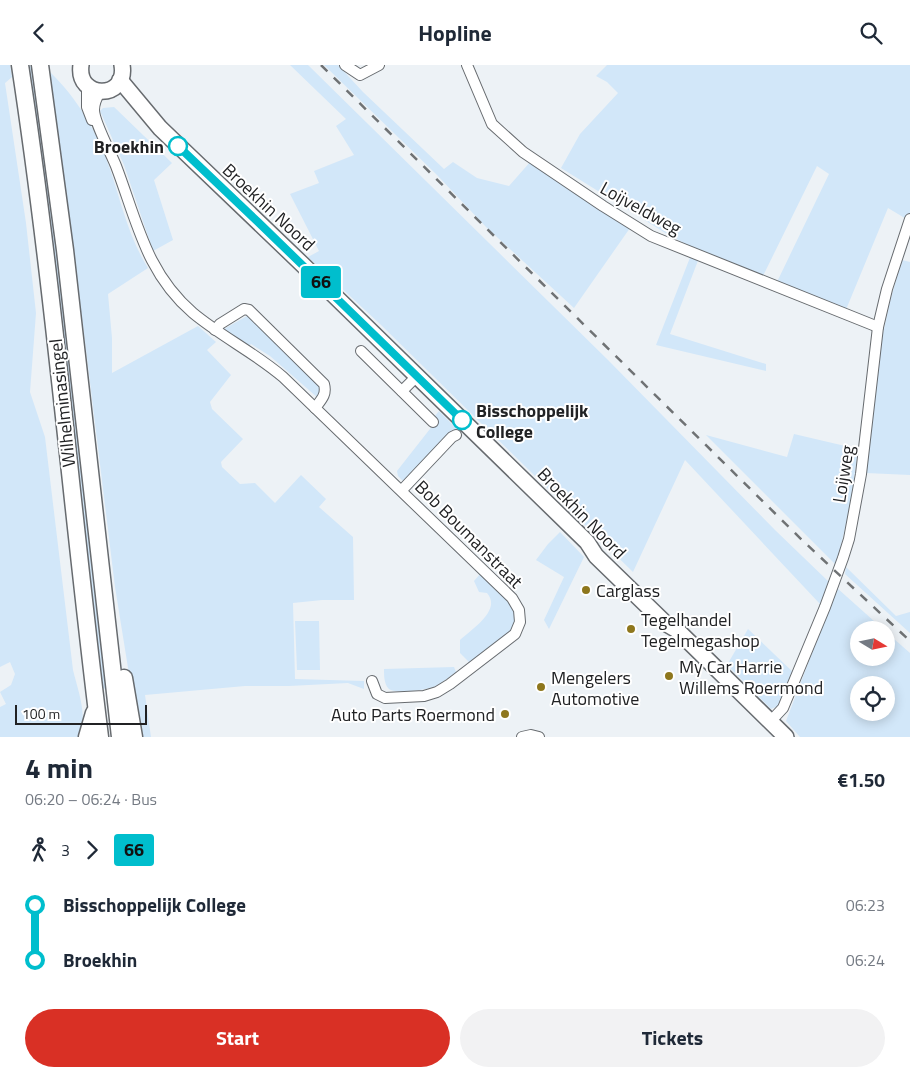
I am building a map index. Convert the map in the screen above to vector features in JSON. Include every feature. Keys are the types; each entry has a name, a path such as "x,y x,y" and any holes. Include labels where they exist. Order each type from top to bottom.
{"main road":[{"name":"Wilhelminasingel","path":"20,65 42,221 81,585 100,737"},
{"name":"Wilhelminasingel","path":"42,72 66,259 120,737"},
{"path":"103,592 121,662 134,737"},
{"path":"87,737 96,703"}],"street":[{"path":"81,65 81,75 98,89 115,87 121,72"},
{"path":"346,65 356,74 364,74 379,65"},
{"name":"Loijveldweg","path":"467,65 492,124 523,152 603,206 651,236 878,327"},
{"name":"Broekhin Noord","path":"121,72 160,128"},
{"name":"Broekhin Noord","path":"98,89 120,96 160,128 587,542 603,563 665,623 677,630 786,737"},
{"name":"Bob Boumanstraat","path":"98,89 87,107 91,119 100,128"},
{"name":"Bob Boumanstraat","path":"98,89 94,111 113,157 132,213 152,262 178,299 215,330 266,362 402,490 512,598 519,610 520,622 515,635 437,692 424,696 385,698 377,694 372,681"},
{"name":"Loijweg","path":"770,722 783,708 831,590 849,539 862,474 878,327 887,289 910,219"},
{"path":"215,330 220,324 244,309 249,310 324,384 324,395 315,408"},
{"path":"361,351 433,422"},
{"path":"402,391 417,376"},
{"path":"402,490 456,435"},
{"path":"522,737 531,735 539,737"}],"shaded area":[{"path":"0,65 10,65 12,77 5,83 26,223 36,313 30,392 45,437 73,670 83,713 83,721 78,737 0,737 0,707 6,704 0,692 11,685 15,674 10,662 0,667"},
{"path":"27,65 36,72 110,688 101,689"},
{"path":"290,65 308,65 608,360 775,530 829,582 820,604 685,460 633,572 380,324 308,257 319,251 290,194 319,183 314,171 354,155 336,126 346,119"},
{"path":"324,65 338,65 363,92 444,169 453,162 477,178 509,186 531,161 551,177 630,228 574,308 486,227 437,175"},
{"path":"607,65 910,65 910,215 908,220 888,208 845,312 776,284 829,174 817,166 762,278 703,253 667,234 561,168 580,134 618,93 607,82 596,76"},
{"path":"50,72 69,93 93,129 110,169 136,245 148,268 108,294 112,338 112,373 198,326 216,342 207,350 231,375 210,402 212,409 243,439 221,462 222,467 240,484 255,483 275,503 301,475 326,499 319,507 353,537 354,600 322,600 293,603 295,679 364,681 364,689 348,683 245,686 145,695 151,737 137,737 115,587"},
{"path":"114,107 172,163 154,180 173,240 153,251 124,165 100,111 103,108"},
{"path":"691,255 699,258 670,334 766,364 766,371 656,345"},
{"path":"902,260 910,262 910,475 866,473 881,343 890,301"},
{"path":"247,316 319,384 321,390 318,398 270,356 251,344 249,346 224,329"},
{"path":"439,411 458,430 456,433 452,430 410,473 405,483 398,476 397,471 437,420 434,417"},
{"path":"794,434 858,449 850,508 836,565 706,435 787,457"},
{"path":"560,532 584,557 549,629 544,620 564,577 536,560"},
{"path":"846,567 896,616 910,612 910,633 845,574"},
{"path":"481,573 507,600 515,617 515,625 508,636 470,663 460,653 460,640 484,619 491,606 491,599 487,593 479,592 474,581"},
{"path":"837,588 874,621 850,621 850,666 895,666 895,640 910,653 910,737 800,737 786,721"},
{"path":"295,621 319,621 320,670 297,670"},
{"path":"748,629 794,673 781,705 771,709 727,665"},
{"path":"454,667 456,672 445,680 433,687 423,689 403,692 391,690 384,679 384,669"}],"railway":[{"path":"321,65 802,540 910,641"}],"bus line":[{"name":"66","path":"178,146 462,420"}],"place":[{"name":"Broekhin","path":"178,146"},
{"name":"Bisschoppelijk College","path":"462,420"},
{"name":"Carglass","path":"586,590"},
{"name":"Tegelhandel Tegelmegashop","path":"631,629"},
{"name":"My Car Harrie Willems Roermond","path":"669,676"},
{"name":"Mengelers Automotive","path":"541,687"},
{"name":"Auto Parts Roermond","path":"505,714"}]}
